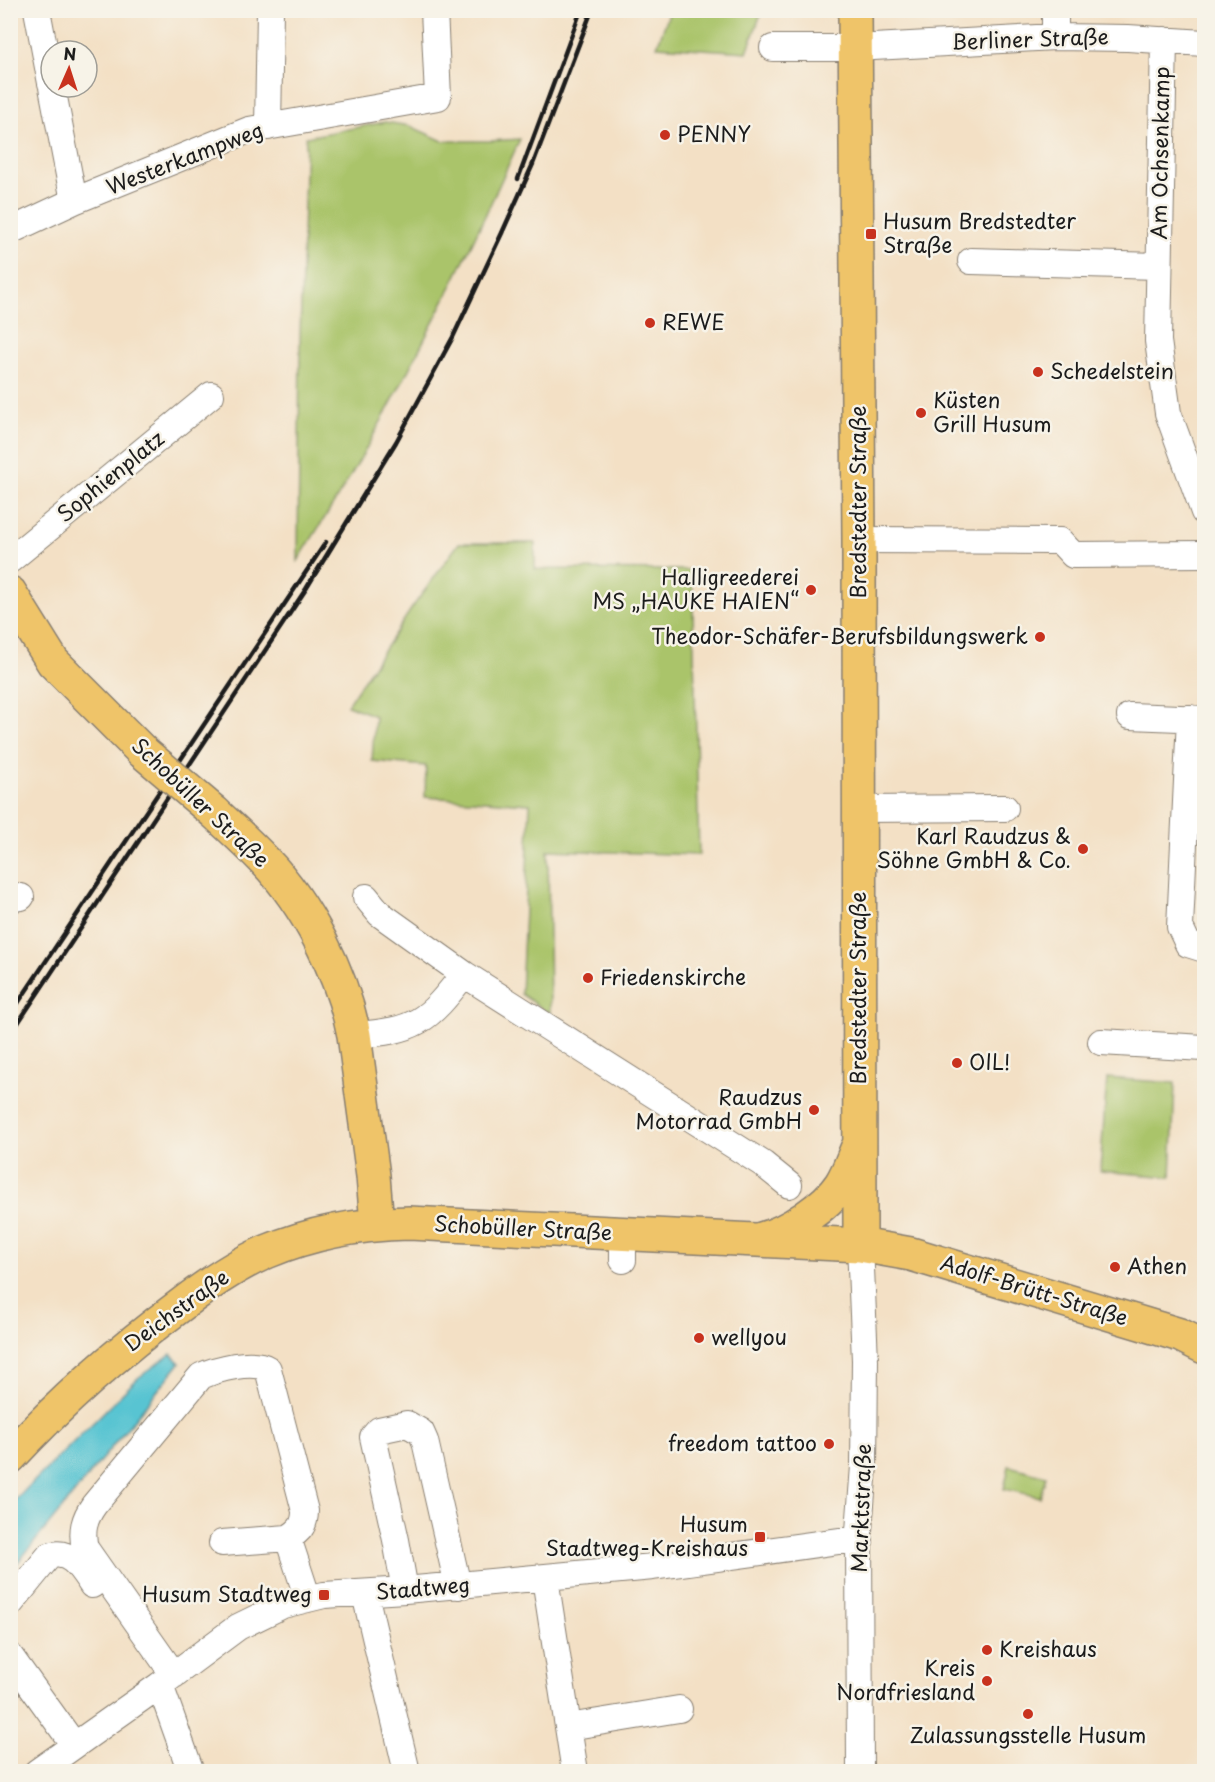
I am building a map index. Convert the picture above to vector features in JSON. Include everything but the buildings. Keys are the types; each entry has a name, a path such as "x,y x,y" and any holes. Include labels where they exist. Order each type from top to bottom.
{"main road":[{"name":"Bredstedter Straße","path":"855,10 859,540 860,1245"},
{"name":"Schobüller Straße","path":"10,593 53,662 143,752 214,812 266,861 301,906 335,974 350,1015 373,1176 377,1224 409,1223 623,1247 752,1241 860,1245"},
{"path":"752,1241 771,1237 790,1228 831,1195 840,1186 860,1142"},
{"name":"Deichstraße","path":"10,1457 118,1353 213,1281 265,1252 315,1236 377,1224"},
{"name":"Adolf-Brütt-Straße","path":"860,1245 911,1254 1180,1335 1204,1347"}],"street":[{"path":"37,10 42,39"},
{"path":"268,127 270,10"},
{"name":"Westerkampweg","path":"10,231 74,201 249,130 438,97 434,10"},
{"path":"1055,10 1055,37"},
{"name":"Berliner Straße","path":"773,48 855,48 1055,37 1128,38 1204,43"},
{"name":"Am Ochsenkamp","path":"1164,40 1158,342 1168,413 1204,512"},
{"path":"54,99 74,201"},
{"name":"Am Ochsenkamp","path":"971,261 1159,266"},
{"name":"Sophienplatz","path":"10,560 211,395"},
{"path":"859,540 1060,541 1073,555 1204,554"},
{"path":"1130,716 1197,718 1180,927 1188,944 1204,949"},
{"path":"858,809 1005,808"},
{"path":"366,897 380,914 464,974 763,1164 789,1185"},
{"path":"354,1035 388,1032 417,1022 436,1008 464,974"},
{"path":"1101,1042 1204,1048"},
{"name":"Marktstraße","path":"860,1245 865,1360 864,1466 860,1541 860,1772"},
{"path":"191,1772 167,1680 85,1548 82,1538 83,1526 86,1516 94,1505 201,1376 249,1364 262,1365 268,1369 305,1511 305,1520 302,1527 288,1538 222,1543"},
{"path":"405,1590 373,1437 379,1430 408,1424 421,1432 425,1441 458,1586"},
{"path":"288,1538 309,1599"},
{"name":"Stadtweg","path":"37,1772 238,1627 283,1605 324,1595 365,1594 653,1568 839,1541 860,1541"},
{"path":"10,1604 49,1556 58,1552 67,1555 80,1567 126,1630 140,1656"},
{"path":"545,1578 575,1772"},
{"path":"365,1594 407,1772"},
{"path":"10,1656 74,1745"},
{"path":"568,1727 679,1709"}],"green space":[{"path":"670,10 762,11 747,52 657,46"},
{"path":"385,122 410,126 443,141 520,139 425,339 354,469 298,561 300,336 306,137"},
{"path":"459,543 535,543 535,569 692,570 699,855 548,850 550,1014 521,994 530,804 425,797 426,766 372,761 375,716 347,705"},
{"path":"1107,1078 1175,1083 1171,1177 1100,1171"},
{"path":"1009,1466 1046,1476 1040,1497 1004,1489"}],"water":[{"path":"171,1354 180,1363 11,1571 11,1504 138,1378"}],"railway":[{"path":"518,179 581,10"},
{"path":"10,1035 306,589 396,442 453,337 502,233 533,164 592,10"},
{"path":"10,1015 326,542"}],"place":[{"name":"PENNY","path":"665,135"},
{"name":"Husum Bredstedter Straße","path":"871,234"},
{"name":"REWE","path":"650,323"},
{"name":"Schedelstein","path":"1038,372"},
{"name":"Küsten Grill Husum","path":"921,413"},
{"name":"Halligreederei MS „HAUKE HAIEN“","path":"811,590"},
{"name":"Theodor-Schäfer-Berufsbildungswerk","path":"1040,637"},
{"name":"Karl Raudzus & Söhne GmbH & Co.","path":"1083,849"},
{"name":"Friedenskirche","path":"588,978"},
{"name":"OIL!","path":"957,1063"},
{"name":"Raudzus Motorrad GmbH","path":"814,1110"},
{"name":"Athen","path":"1115,1267"},
{"name":"wellyou","path":"699,1338"},
{"name":"freedom tattoo","path":"829,1444"},
{"name":"Husum Stadtweg-Kreishaus","path":"760,1537"},
{"name":"Husum Stadtweg","path":"324,1595"},
{"name":"Kreishaus","path":"987,1650"},
{"name":"Kreis Nordfriesland","path":"987,1681"},
{"name":"Zulassungsstelle Husum","path":"1028,1714"}]}
